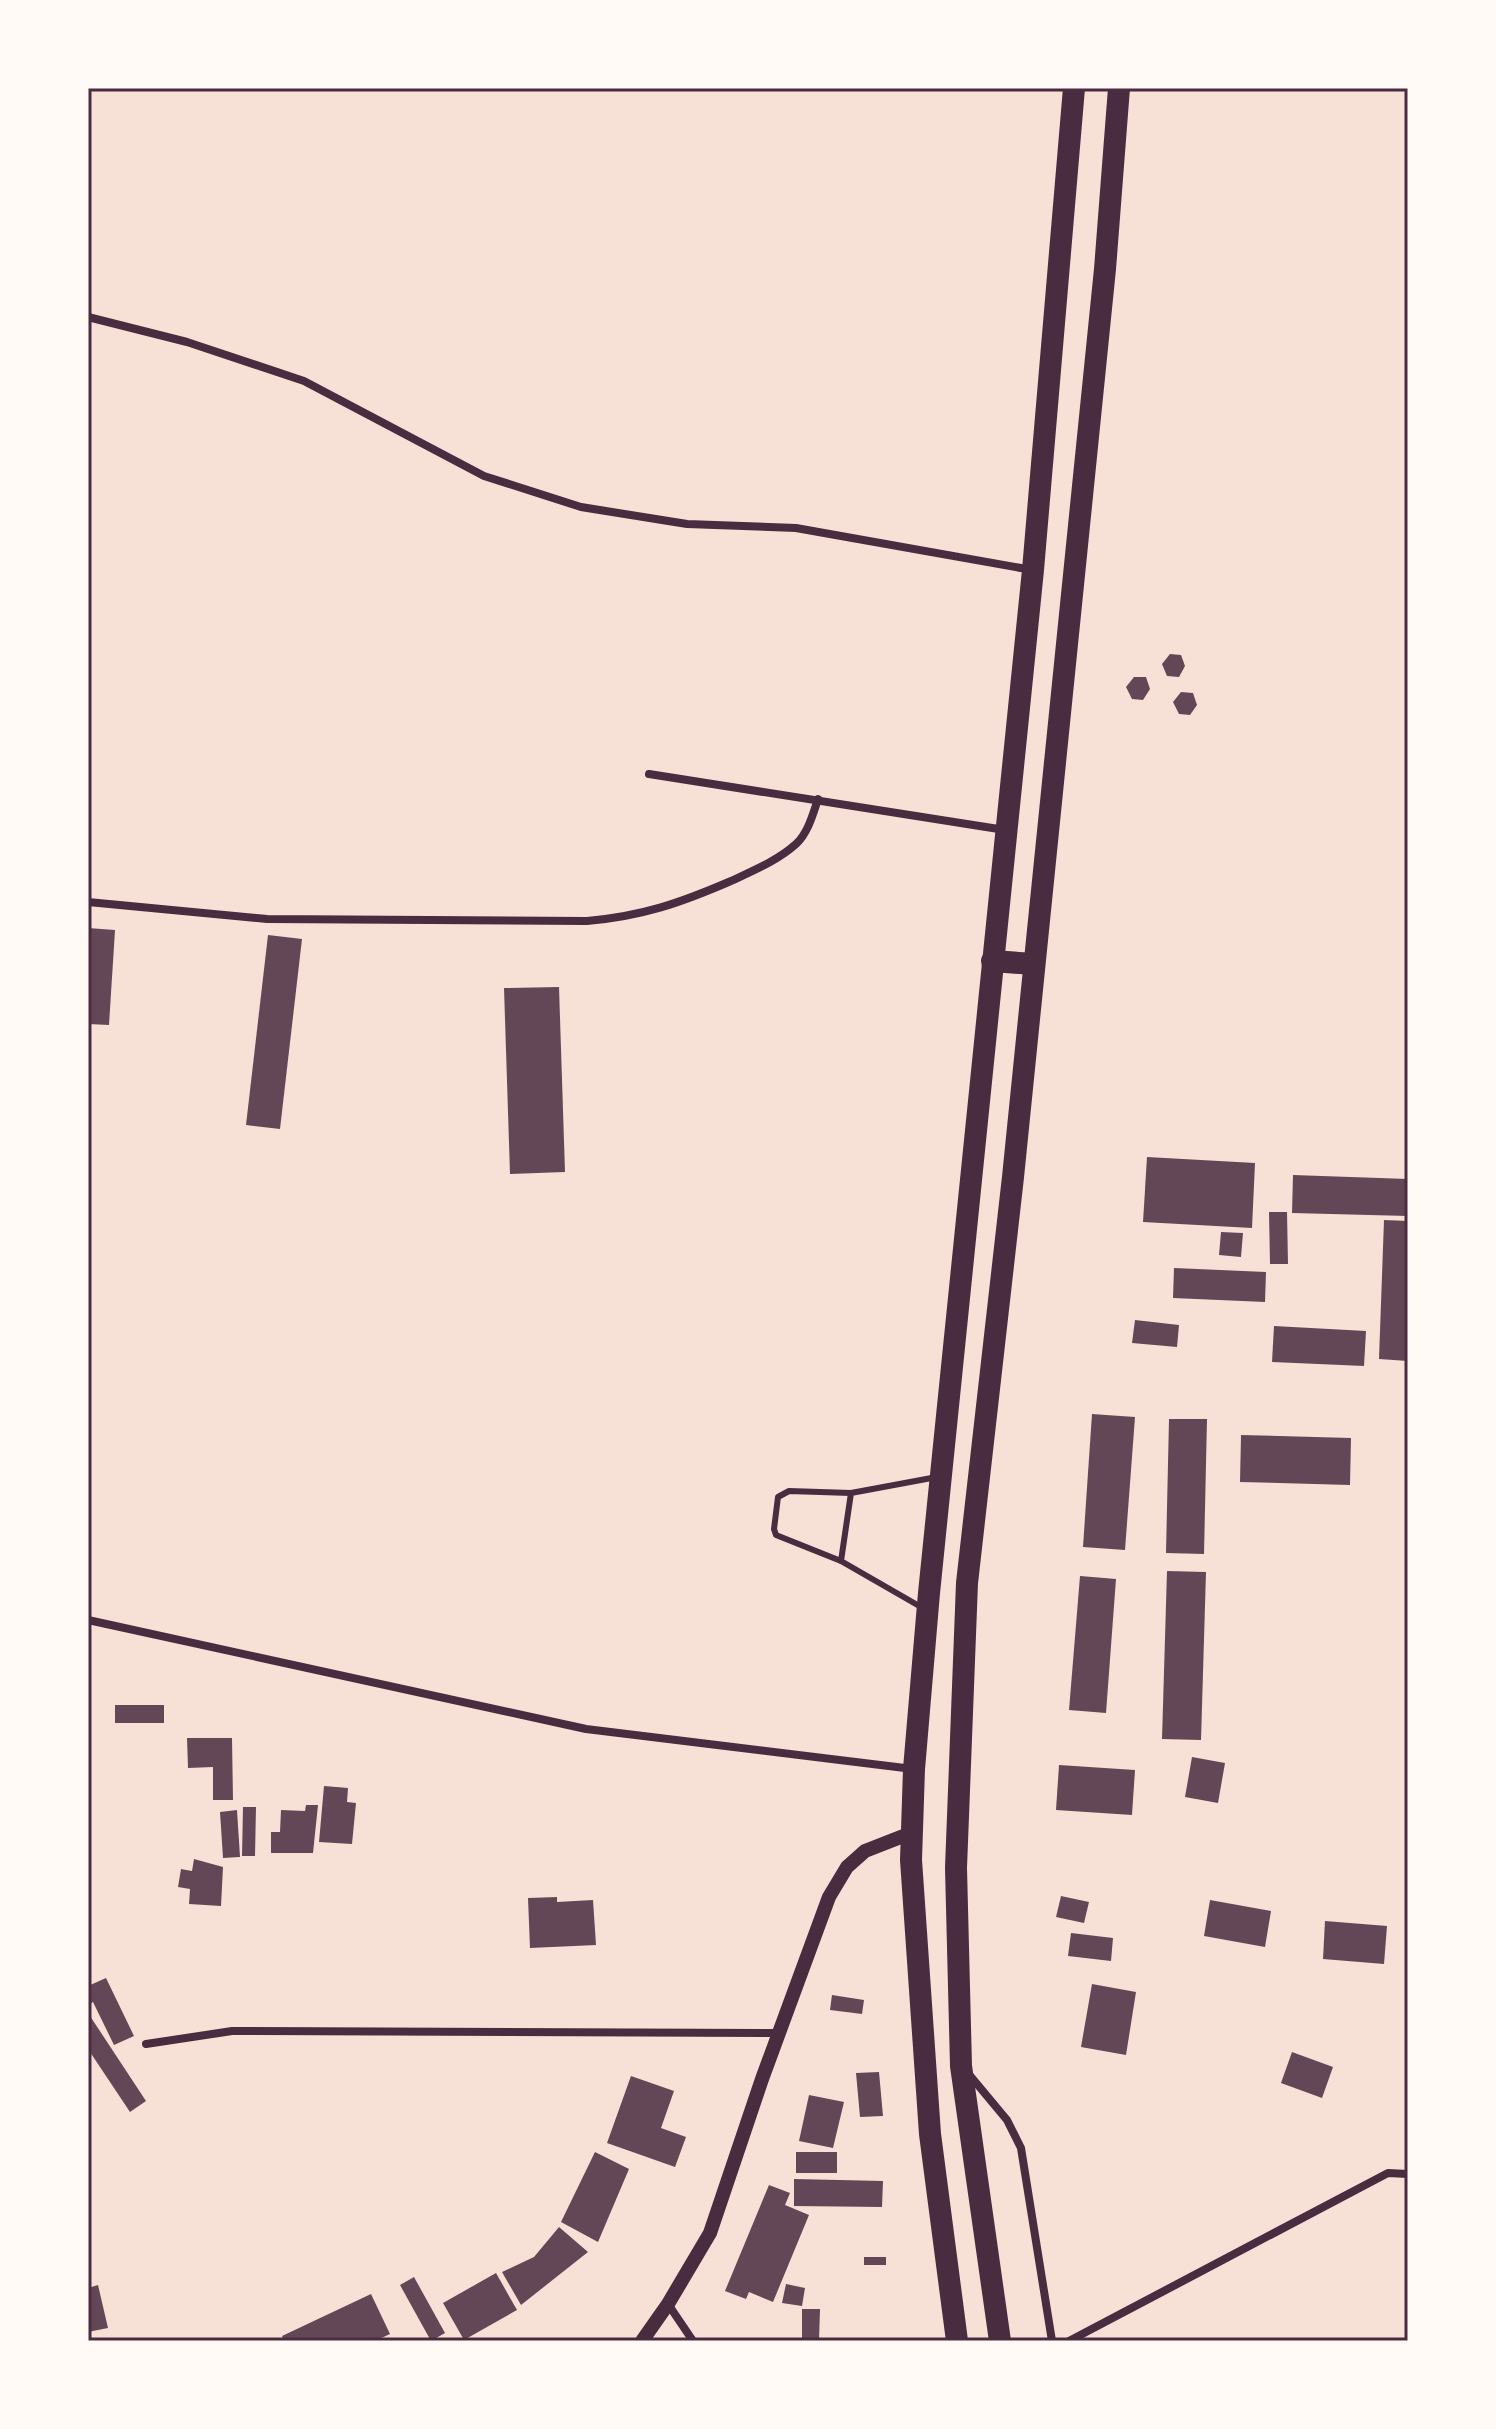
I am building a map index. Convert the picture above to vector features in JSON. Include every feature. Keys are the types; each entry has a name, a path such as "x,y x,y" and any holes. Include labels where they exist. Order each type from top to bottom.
{"highway":[{"path":"957,2341 930,2134 911,1833 914,1769 940,1476 1033,570 1074,88"},
{"path":"1000,2341 961,2066 956,1868 967,1583 1105,269 1119,88"},
{"path":"992,961 1034,964"}],"street":[{"path":"88,317 187,342 304,381 484,476 581,507 687,524 796,528 1033,570"},
{"path":"649,774 1005,831"},
{"path":"88,902 267,919 587,921 629,917 680,903 770,863 798,842 812,820 818,799"},
{"path":"88,1620 586,1729 914,1769"},
{"path":"642,2341 710,2233 829,1897 847,1867 865,1851 911,1833"},
{"path":"146,2044 232,2031 779,2033"},
{"path":"961,2066 1007,2120 1021,2148 1052,2341"},
{"path":"1069,2341 1388,2173 1408,2174"},
{"path":"668,2304 693,2341"}],"lane":[{"path":"927,1611 841,1561 776,1535 778,1497 789,1491 851,1493 940,1476"},
{"path":"841,1561 851,1493"}],"building":[{"path":"1170,654 1181,655 1185,666 1179,677 1167,676 1162,664"},
{"path":"1134,677 1146,677 1150,689 1143,700 1132,699 1126,687"},
{"path":"1181,692 1193,693 1197,705 1190,715 1179,714 1173,702"},
{"path":"88,928 115,930 109,1025 88,1024"},
{"path":"268,935 302,939 280,1129 246,1125"},
{"path":"559,987 565,1172 510,1174 504,988"},
{"path":"1147,1157 1255,1163 1252,1228 1143,1222"},
{"path":"1293,1175 1408,1179 1408,1216 1292,1213"},
{"path":"1269,1212 1287,1212 1288,1264 1270,1264"},
{"path":"1384,1220 1408,1221 1408,1361 1379,1359"},
{"path":"1221,1232 1243,1233 1241,1257 1219,1255"},
{"path":"1174,1268 1266,1272 1265,1302 1173,1298"},
{"path":"1135,1320 1179,1325 1177,1347 1132,1343"},
{"path":"1274,1326 1366,1331 1364,1366 1272,1362"},
{"path":"1092,1414 1135,1417 1125,1550 1083,1547"},
{"path":"1169,1419 1207,1419 1204,1554 1166,1553"},
{"path":"1241,1435 1351,1438 1350,1485 1240,1482"},
{"path":"1167,1571 1206,1572 1201,1740 1162,1739"},
{"path":"1080,1576 1116,1579 1106,1713 1069,1710"},
{"path":"115,1705 164,1705 164,1723 115,1723"},
{"path":"187,1738 232,1738 233,1800 213,1800 213,1767 188,1768"},
{"path":"1192,1757 1225,1763 1218,1803 1185,1797"},
{"path":"1059,1765 1135,1770 1132,1815 1056,1810"},
{"path":"324,1786 348,1788 347,1802 356,1803 352,1844 319,1842"},
{"path":"306,1805 318,1805 313,1853 271,1853 271,1832 280,1832 281,1810 305,1811"},
{"path":"243,1807 256,1807 255,1856 242,1856"},
{"path":"237,1810 240,1857 223,1858 220,1812"},
{"path":"194,1859 223,1867 221,1906 189,1904 190,1889 178,1887 181,1869 192,1871"},
{"path":"1061,1896 1089,1902 1084,1923 1056,1917"},
{"path":"557,1897 557,1902 593,1900 596,1945 530,1948 528,1898"},
{"path":"1210,1900 1271,1911 1265,1947 1204,1936"},
{"path":"1325,1921 1387,1926 1384,1964 1323,1959"},
{"path":"1071,1933 1113,1938 1111,1961 1068,1956"},
{"path":"106,1978 134,2036 114,2045 93,2002 88,2005 88,1986"},
{"path":"1092,1984 1136,1992 1126,2055 1081,2047"},
{"path":"832,1995 864,2000 862,2014 830,2010"},
{"path":"88,2013 146,2101 130,2112 88,2049"},
{"path":"1292,2052 1333,2067 1322,2098 1281,2083"},
{"path":"879,2072 883,2116 860,2117 856,2073"},
{"path":"631,2076 674,2091 661,2128 686,2137 675,2167 607,2143"},
{"path":"809,2095 844,2102 833,2148 799,2141"},
{"path":"595,2152 629,2169 598,2242 561,2222"},
{"path":"796,2152 837,2152 837,2173 796,2173"},
{"path":"794,2179 883,2181 882,2207 794,2206"},
{"path":"769,2185 790,2193 785,2205 809,2215 773,2302 749,2292 746,2299 725,2291"},
{"path":"559,2227 588,2252 521,2305 502,2272 534,2257"},
{"path":"864,2257 886,2257 886,2265 864,2265"},
{"path":"496,2273 517,2310 464,2340 443,2303"},
{"path":"414,2277 445,2333 431,2341 400,2285"},
{"path":"786,2284 805,2288 802,2306 782,2303"},
{"path":"98,2285 108,2328 88,2332 88,2288"},
{"path":"371,2294 390,2334 375,2341 284,2341 282,2336"},
{"path":"802,2309 820,2309 819,2341 802,2341"}]}
